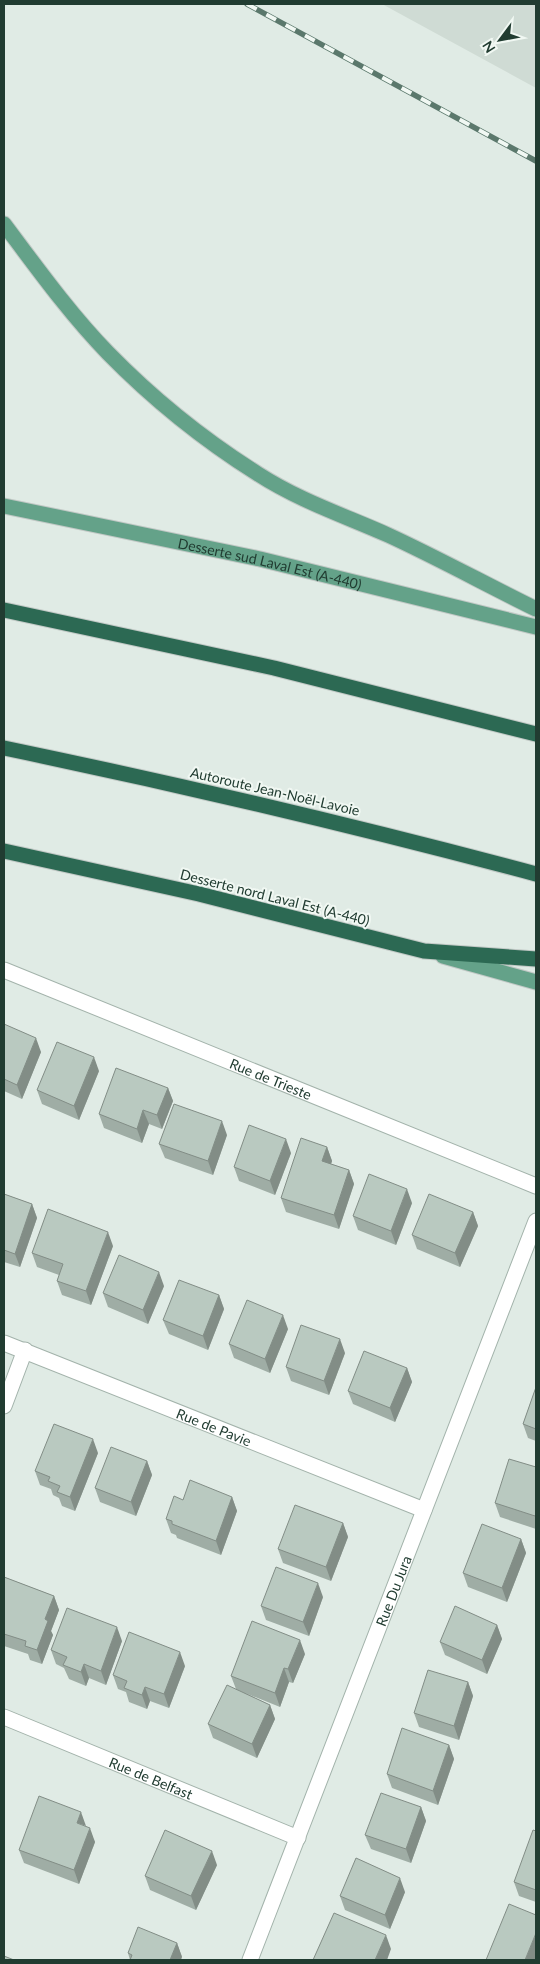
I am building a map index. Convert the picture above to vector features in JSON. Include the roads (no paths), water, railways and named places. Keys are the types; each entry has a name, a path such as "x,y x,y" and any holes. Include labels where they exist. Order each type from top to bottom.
{"highway":[{"path":"4,610 265,666 536,734"},
{"name":"Autoroute Jean-Noël-Lavoie","path":"4,748 104,768 302,814 536,874"},
{"name":"Desserte nord Laval Est (A-440)","path":"4,851 199,894 424,951"},
{"path":"424,951 536,959"}],"main road":[{"path":"4,224 60,297 109,354 165,406 208,440 258,474 314,505 387,535 536,610"},
{"name":"Desserte sud Laval Est (A-440)","path":"4,506 260,559 536,627"},
{"name":"Desserte nord Laval Est (A-440)","path":"424,951 536,982"}],"street":[{"name":"Rue de Trieste","path":"4,970 536,1186"},
{"name":"Rue Du Jura","path":"250,1960 536,1222"},
{"name":"Rue de Pavie","path":"4,1343 424,1510"},
{"path":"4,1406 25,1350"},
{"name":"Rue de Belfast","path":"4,1717 298,1838"}],"railway":[{"path":"247,4 536,161"}]}
